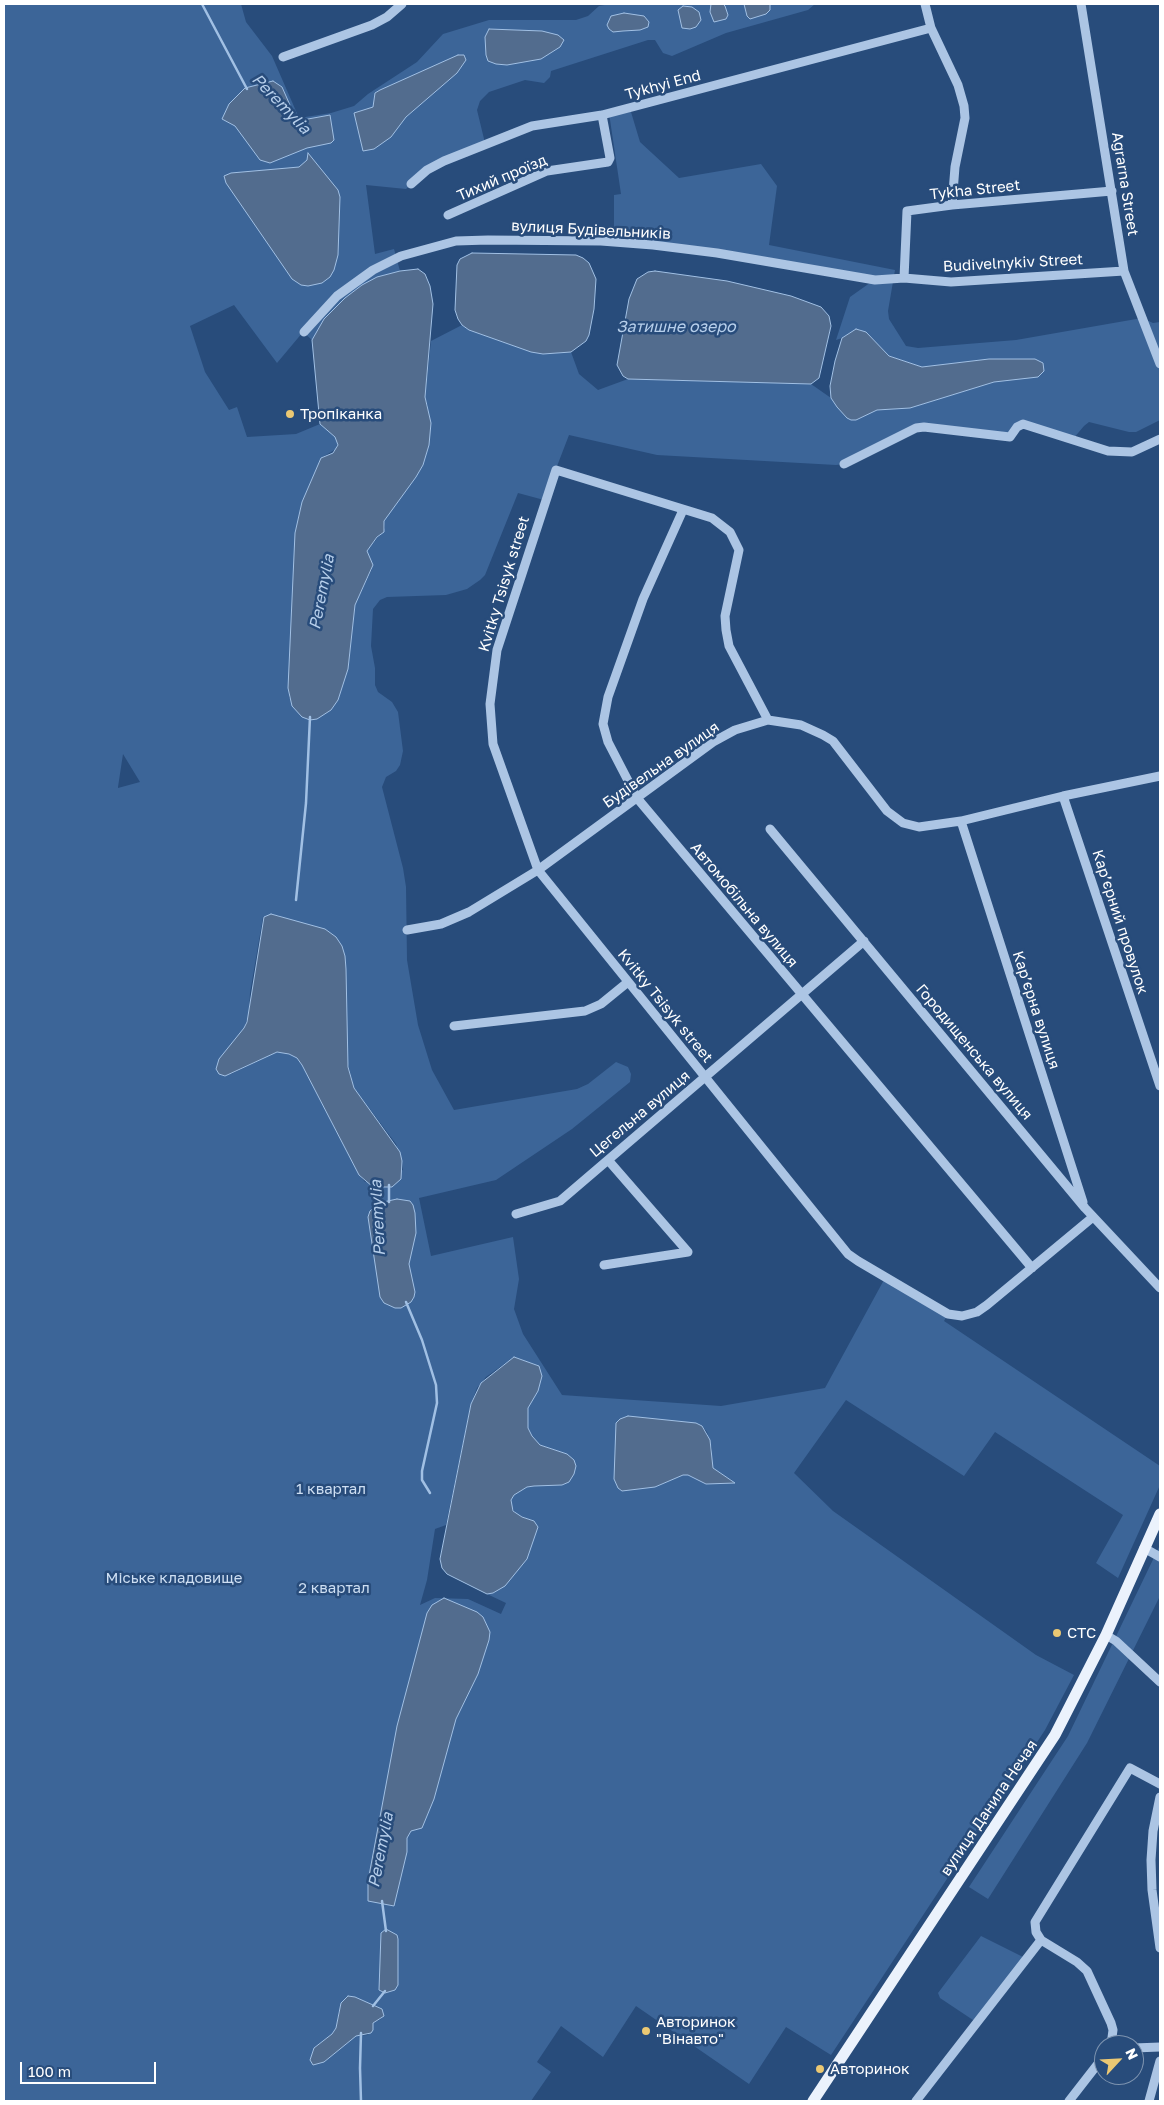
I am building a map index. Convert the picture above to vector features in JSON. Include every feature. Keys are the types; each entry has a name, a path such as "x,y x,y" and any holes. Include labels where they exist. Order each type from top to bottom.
{"main road":[{"name":"вулиця Данила Нечая","path":"813,2101 1055,1735 1106,1635 1160,1514"}],"street":[{"path":"284,57 372,25 387,17 402,4"},
{"path":"925,4 931,28 958,86 964,106 965,118 955,167 952,205"},
{"name":"Agrarna Street","path":"1081,4 1124,271 1160,364"},
{"name":"Tykhyi End","path":"411,184 427,170 444,160 494,139 532,126 602,115 931,28"},
{"name":"Тихий проїзд","path":"448,215 547,171 608,162 610,158 602,115"},
{"name":"Tykha Street","path":"904,278 907,211 952,205 1112,191"},
{"name":"вулиця Будівельників","path":"304,332 337,296 373,270 401,256 456,241 574,241 653,245 717,253 875,280 904,278"},
{"name":"Budivelnykiv Street","path":"904,278 951,282 1124,271"},
{"path":"844,464 916,428 924,427 1010,437 1017,427 1023,424 1108,451 1132,452 1160,440"},
{"name":"Kvitky Tsisyk street","path":"683,510 556,470 496,650 490,704 493,744 538,870 848,1254 885,1278 948,1314 962,1316 977,1312 988,1305 1093,1217"},
{"path":"683,510 712,518 730,532 736,542 739,550 725,616 726,630 730,646 768,720"},
{"name":"Автомобільна вулиця","path":"683,510 643,599 608,697 604,716 604,731 608,742 637,798 1032,1268"},
{"name":"Будівельна вулиця","path":"407,930 433,926 460,917 538,870 713,742 735,730 768,720 801,725 823,734 833,741 887,811 894,818 911,826 920,827 961,821 1063,796 1160,776"},
{"name":"Карʼєрний провулок","path":"1063,796 1160,1086"},
{"name":"Карʼєрна вулиця","path":"961,821 1085,1208"},
{"name":"Городищенська вулиця","path":"770,829 1085,1208 1160,1288"},
{"name":"Цегельна вулиця","path":"516,1214 560,1201 864,941"},
{"path":"454,1026 585,1011 601,1004 628,982"},
{"path":"604,1265 688,1252 608,1160"},
{"path":"1144,1548 1160,1557"},
{"path":"1106,1635 1116,1641 1160,1682"},
{"path":"1112,2035 1112,2023 1086,1971 1077,1962 1041,1940 1036,1932 1035,1922 1130,1768 1160,1784"},
{"path":"1160,1797 1154,1824 1151,1860 1152,1890 1160,1948"},
{"path":"916,2101 1041,1940"},
{"path":"1144,2048 1160,2047"},
{"path":"1149,2101 1160,2061"},
{"path":"1069,2101 1094,2069"}],"green space":[{"path":"4,4 241,4 246,22 272,56 299,118 331,113 354,106 368,94 417,62 443,34 489,20 576,20 588,16 599,6 610,4 815,4 808,10 726,33 672,56 663,53 655,40 648,40 551,71 550,77 544,83 525,80 489,92 480,101 477,110 485,143 427,170 406,189 366,185 375,254 394,249 400,271 377,277 362,285 345,298 324,319 312,340 303,332 277,363 234,305 190,326 205,372 229,410 237,407 247,437 296,434 320,424 338,441 336,449 321,458 302,502 295,533 289,698 348,669 355,605 372,569 367,551 385,528 384,521 393,506 416,477 423,465 429,445 428,407 425,397 431,341 462,325 469,330 531,352 543,354 571,352 579,374 598,390 628,379 811,384 831,398 847,418 860,418 869,412 877,410 910,408 994,382 989,359 922,367 889,356 861,330 856,329 836,340 850,297 874,280 614,242 614,195 621,194 609,113 631,112 640,142 679,178 761,164 777,186 769,245 895,270 888,311 889,319 906,346 918,348 1016,340 1142,318 1153,323 1160,322 1160,420 1136,432 1089,422 1073,439 1023,424 1010,437 924,427 844,464 836,465 657,455 569,435 544,500 518,493 485,575 467,589 446,595 387,597 380,600 373,609 371,646 375,668 375,685 378,692 392,702 398,712 403,751 400,765 396,771 386,777 382,787 403,868 406,887 407,960 418,1025 432,1070 454,1110 577,1089 588,1084 616,1062 628,1067 631,1074 630,1082 572,1129 496,1180 419,1198 431,1256 513,1237 519,1279 514,1309 523,1334 562,1395 721,1406 825,1388 885,1278 948,1314 944,1321 1160,1466 1160,1485 1118,1578 1096,1563 1123,1515 995,1432 964,1476 846,1400 794,1473 833,1511 1036,1655 1074,1675 1045,1730 831,2055 786,2027 749,2084 636,2006 603,2057 561,2026 537,2062 551,2072 531,2101 4,2101","holes":["123,754 140,782 118,788","277,915 294,922 346,1056 354,1088 396,1144 403,1170 365,1182 359,1175 297,1058 289,1054 277,1052 231,1074 240,1034 249,1013 250,993 263,917","514,1357 539,1366 538,1391 528,1408 528,1428 535,1441 540,1445 567,1454 562,1485 541,1484 527,1487 514,1495 511,1500 511,1506 517,1515 534,1521 493,1593 487,1594 506,1603 501,1614 468,1599 435,1598 420,1605 427,1580 435,1529 446,1525 471,1404 477,1388 486,1377","696,1423 707,1432 712,1449 711,1463 713,1468 732,1480 729,1482 706,1484 688,1475 683,1475 655,1487","355,1997 382,2009 381,2019 372,2023 368,2035 356,2036 324,2062 314,2048 332,2034 336,2028 339,2011"]},
{"path":"1160,1545 1160,1596 1087,1743 988,1899 969,1887 1068,1736"},
{"path":"981,1936 1027,1959 976,2022 940,1998 938,1993"}],"water":[{"path":"711,4 723,4 725,6 728,15 726,19 714,22 710,12"},
{"path":"744,4 770,4 770,10 766,14 750,19 747,16"},
{"path":"683,6 692,7 699,12 701,20 696,27 690,29 682,28 678,10"},
{"path":"624,13 644,16 649,22 648,27 640,30 613,32 607,25 611,16"},
{"path":"489,29 542,31 558,35 564,40 560,47 541,59 507,65 496,64 488,61 486,55 485,37"},
{"path":"458,55 464,55 466,60 457,73 406,117 391,137 374,149 363,151 354,113 373,107 375,93 380,90"},
{"path":"273,81 282,87 297,121 330,115 334,140 331,143 307,148 270,163 260,160 235,126 222,119 229,104 245,88"},
{"path":"308,153 338,190 340,197 338,255 334,270 330,277 322,283 308,286 301,285 292,279 226,183 224,176 231,173 299,167 307,160"},
{"path":"472,253 576,255 583,258 589,263 596,279 594,309 586,341 571,352 543,354 531,352 469,330 462,325 455,310 457,265 460,259"},
{"path":"418,269 425,274 430,286 433,304 425,397 431,423 429,445 423,465 416,477 384,521 384,532 377,537 367,551 373,565 355,605 348,669 338,700 331,710 317,719 310,720 302,717 292,706 288,688 295,533 302,502 321,458 333,453 338,445 335,437 320,424 312,340 324,319 345,298 362,285 377,277"},
{"name":"Затишне озеро","path":"655,271 727,281 791,296 821,307 829,316 831,326 819,378 811,384 628,379 623,376 617,365 629,299 637,279 648,272"},
{"path":"856,329 866,332 889,356 922,367 989,359 1035,359 1043,363 1044,371 1038,377 994,382 910,408 877,410 856,420 851,420 837,407 831,398 830,386 842,338"},
{"path":"271,914 325,929 336,937 342,946 346,969 348,1067 354,1088 400,1152 402,1161 401,1179 392,1187 373,1187 359,1175 297,1058 289,1054 277,1052 225,1076 219,1074 216,1069 219,1059 247,1022 264,917"},
{"path":"397,1199 410,1201 413,1205 416,1233 409,1264 415,1292 414,1297 411,1302 401,1308 395,1308 384,1303 380,1297 368,1217 370,1211 379,1203"},
{"path":"514,1357 539,1366 542,1376 538,1391 528,1408 528,1428 532,1436 540,1445 567,1454 574,1460 576,1466 569,1482 562,1485 527,1487 514,1495 511,1500 513,1511 522,1517 534,1521 538,1527 527,1559 505,1586 493,1593 487,1594 447,1574 442,1568 440,1559 471,1404 481,1383"},
{"path":"628,1416 696,1423 702,1426 710,1440 713,1468 735,1483 706,1484 688,1475 683,1475 655,1487 622,1491 618,1488 614,1479 616,1423"},
{"path":"444,1598 477,1612 483,1617 490,1632 489,1640 478,1674 456,1719 434,1799 422,1828 411,1831 407,1838 407,1852 394,1906 368,1901 368,1881 397,1726 427,1613 432,1605"},
{"path":"386,1929 397,1935 398,1939 398,1985 395,1990 385,1993 379,1990 381,1933"},
{"path":"348,1996 355,1997 382,2009 384,2016 373,2023 371,2033 356,2036 324,2062 313,2065 310,2060 314,2048 332,2034 336,2028 341,2003"}],"waterway":[{"name":"Peremylia","path":"202,4 247,89"},
{"name":"Peremylia","path":"296,900 306,803 310,717"},
{"name":"Peremylia","path":"389,1185 389,1202"},
{"name":"Peremylia","path":"406,1302 422,1340 436,1385 437,1403 422,1471 422,1480 430,1493"},
{"name":"Peremylia","path":"382,1901 386,1931"},
{"name":"Peremylia","path":"373,2006 385,1991"},
{"name":"Peremylia","path":"361,2033 361,2101"}],"place":[{"name":"Тропіканка","path":"290,414"},
{"name":"СТС","path":"1057,1633"},
{"name":"Авторинок \"Вінавто\"","path":"646,2031"},
{"name":"Авторинок","path":"820,2069"}],"park label":[{"name":"1 квартал","path":"331,1489"},
{"name":"Міське кладовище","path":"174,1578"},
{"name":"2 квартал","path":"334,1588"}]}
